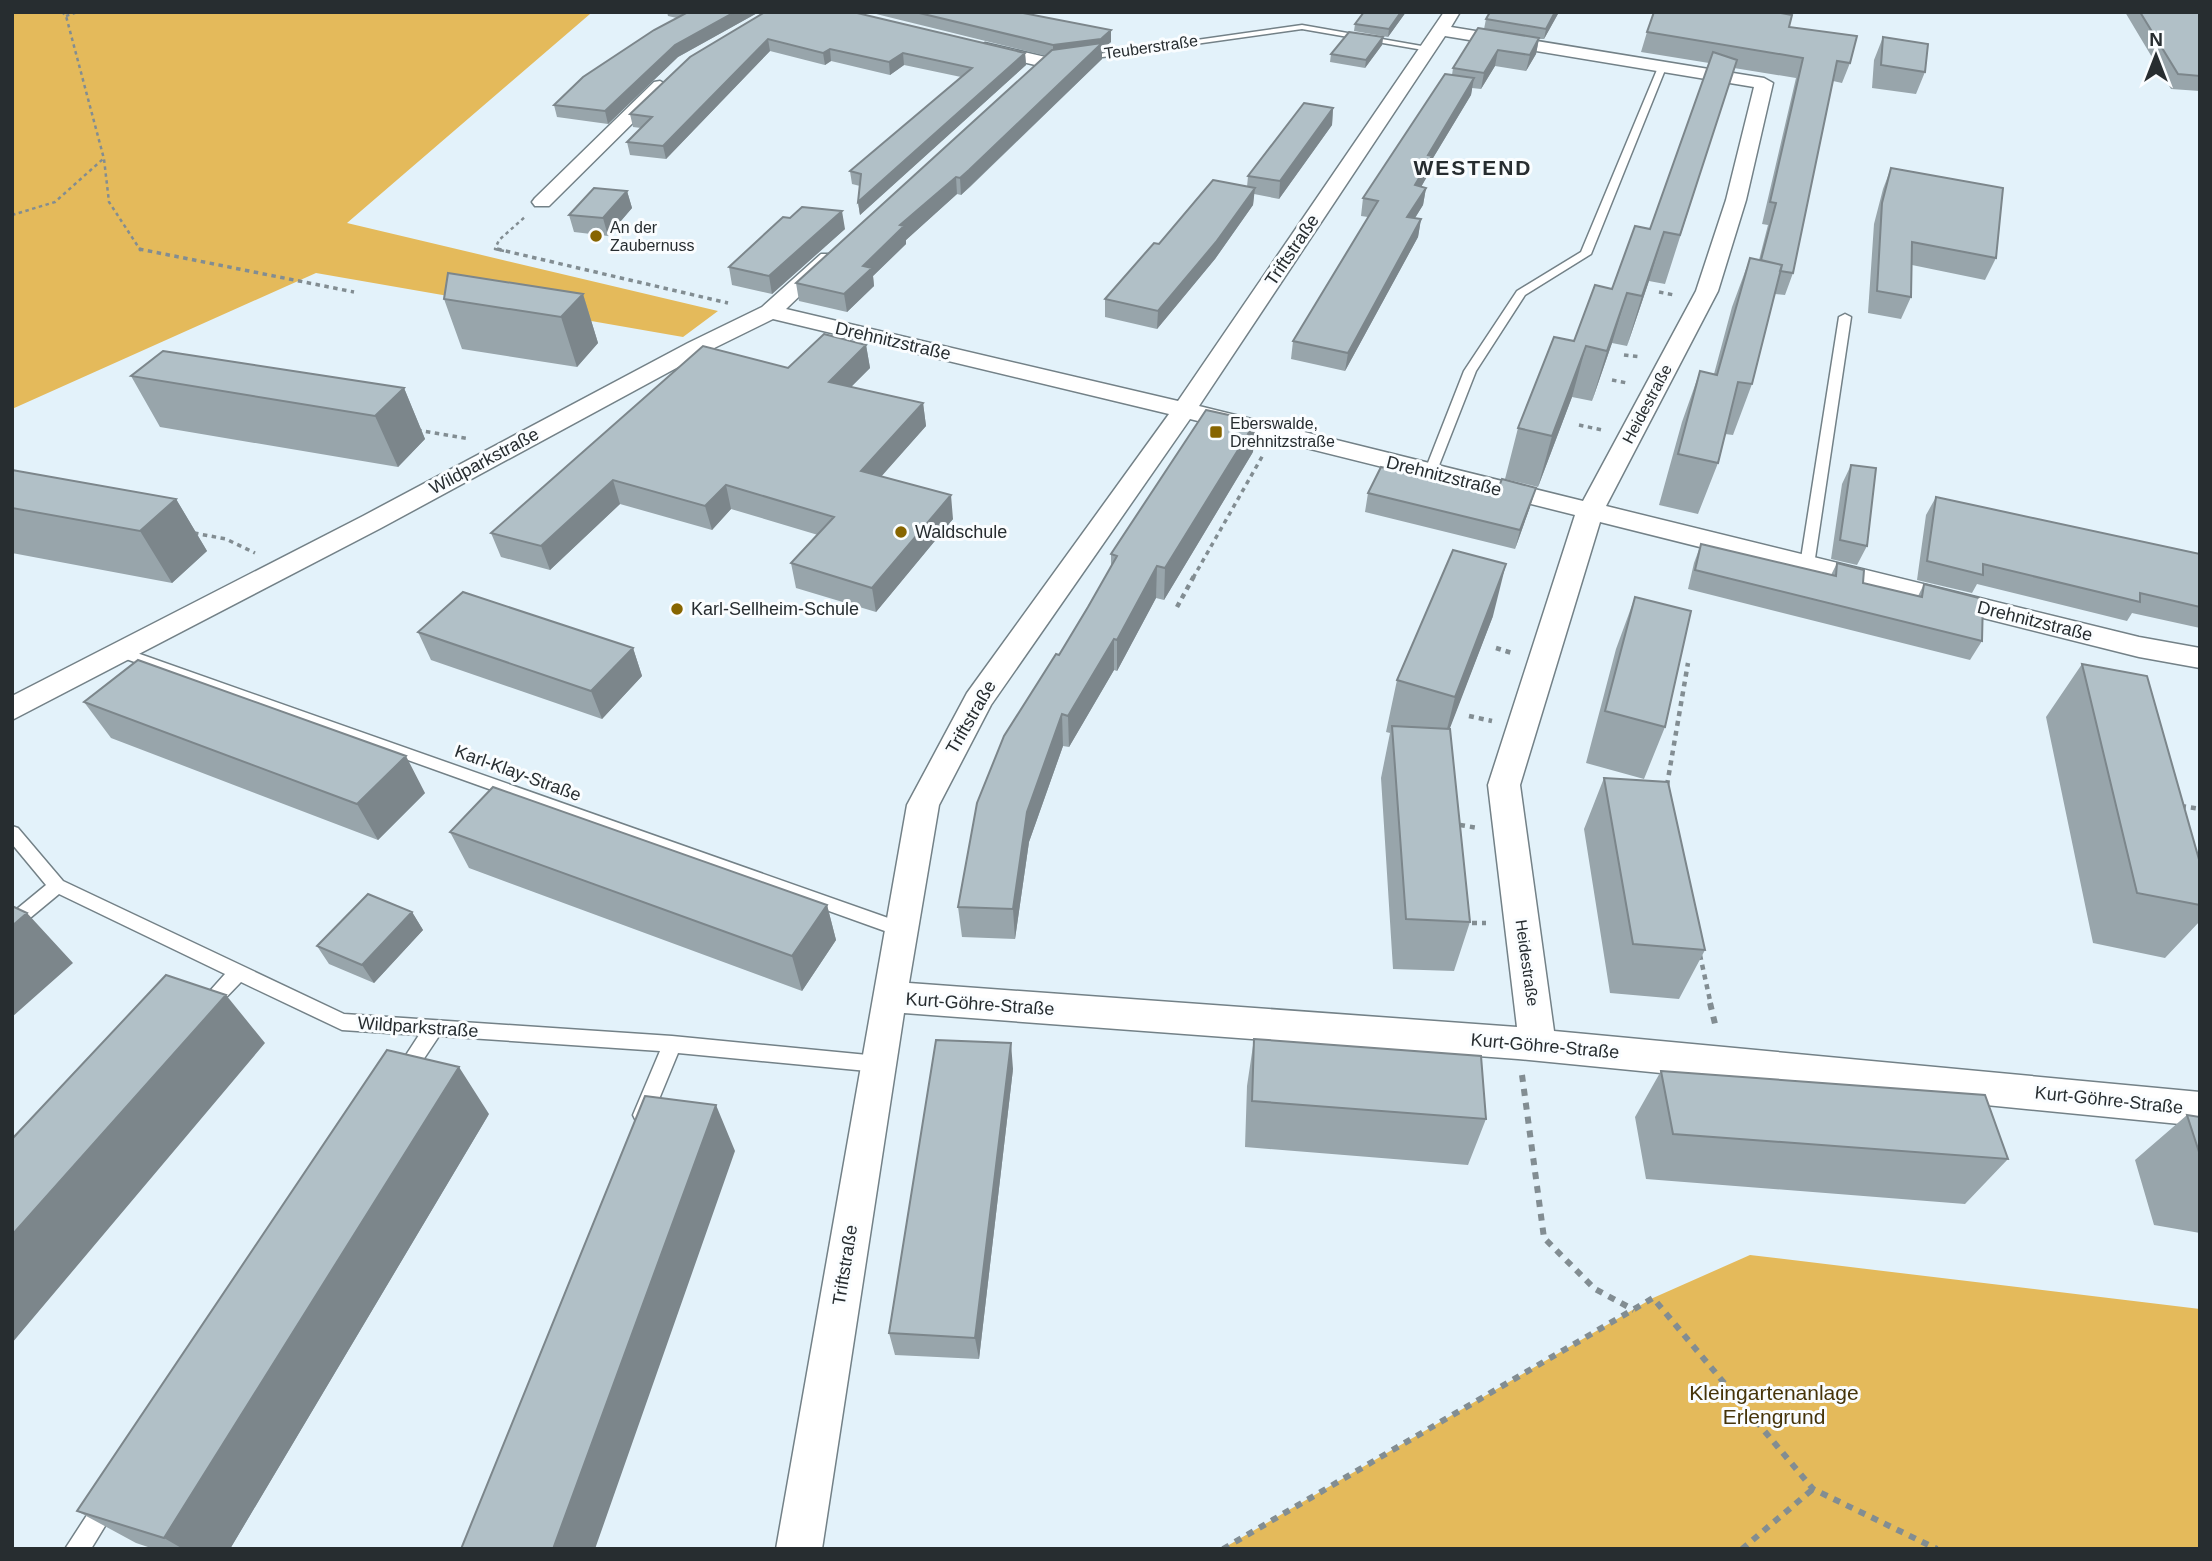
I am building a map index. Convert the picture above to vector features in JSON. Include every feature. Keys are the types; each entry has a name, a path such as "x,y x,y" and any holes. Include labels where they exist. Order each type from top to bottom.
{"street":[{"name":"Heidestraße","path":"1441,30 1764,83 1736,200 1707,291 1590,511 1503,785 1528,1044"},
{"name":"Triftstraße","path":"799,1549 923,805 978,700 1184,410 1441,30"},
{"path":"965,43 1051,61 1024,80"},
{"path":"542,202 676,71"},
{"name":"Wildparkstraße","path":"12,709 696,348 770,312 841,247"},
{"name":"Drehnitzstraße","path":"770,312 1184,410 1807,565 2142,660 2200,658"},
{"name":"Kurt-Göhre-Straße","path":"889,997 1528,1044 2200,1109"}],"lane":[{"name":"Teuberstraße","path":"1071,58 1302,27 1441,30"},
{"path":"1430,472 1471,371 1521,293 1586,254 1663,65"},
{"path":"1807,565 1845,317"},
{"name":"Karl-Klay-Straße","path":"120,652 902,930"},
{"name":"Wildparkstraße","path":"12,832 57,886 342,1022 672,1044 878,1063"},
{"path":"12,923 57,886"},
{"path":"190,1025 237,974"},
{"path":"396,1085 435,1028"},
{"path":"635,1135 672,1044"},
{"path":"77,1549 124,1481"}],"path":[{"path":"62,12 66,16 104,159 109,202 140,251 354,292"},
{"path":"66,16 78,12"},
{"path":"12,215 55,202 104,159"},
{"path":"542,202 499,240 495,249 770,312"},
{"path":"405,428 513,445"},
{"path":"1177,607 1276,433"},
{"path":"186,532 226,539 284,567"},
{"path":"1666,788 1688,663"},
{"path":"2180,806 2200,809"},
{"path":"1697,943 1724,1063"},
{"path":"1528,1044 1544,1238 1595,1289 1634,1310"},
{"path":"1223,1549 1653,1298 1814,1489 1937,1549"},
{"path":"1742,1549 1814,1489"}],"green space":[{"path":"12,12 590,14 347,223 718,311 683,337 316,273 12,409"},
{"name":"Kleingartenanlage Erlengrund","path":"1750,1255 2200,1309 2200,1549 1222,1549 1653,1298"}],"building":[{"path":"688,12 735,12 675,45 605,111 554,105 583,77 654,30"},
{"path":"765,12 853,12 1025,53 858,202 861,174 850,171 972,68 903,53 889,62 830,49 823,53 768,39 663,146 627,142 652,117 630,114 690,57"},
{"path":"915,12 1018,12 1111,30 1101,39 1053,45"},
{"path":"1364,12 1401,12 1389,29 1355,24"},
{"path":"1490,12 1555,12 1546,29 1486,19"},
{"path":"1654,12 1776,12 1792,15 1789,27 1857,36 1850,63 1837,61 1793,273 1780,271 1782,265 1761,260 1776,203 1770,202 1803,58 1647,32"},
{"path":"2140,12 2200,12 2200,76 2178,74"},
{"path":"1478,28 1539,38 1530,55 1498,50 1484,73 1453,68"},
{"path":"1349,32 1383,37 1366,60 1331,54"},
{"path":"1883,37 1928,44 1925,72 1881,65"},
{"path":"1102,43 969,170 960,178 956,177 900,225 904,226 863,266 872,268 844,294 796,283 1052,50"},
{"path":"1713,52 1737,60 1680,235 1664,232 1642,296 1627,293 1607,351 1586,346 1552,436 1518,428 1554,337 1574,341 1595,285 1612,289 1635,226 1650,229"},
{"path":"1445,74 1474,78 1428,155 1432,156 1415,185 1426,188 1407,217 1421,219 1348,353 1293,341 1378,201 1363,198"},
{"path":"1304,103 1333,108 1280,181 1248,176"},
{"path":"1891,168 2003,188 1996,258 1912,242 1911,297 1877,291 1882,203"},
{"path":"1213,180 1255,188 1216,242 1158,311 1105,299 1154,243 1159,244"},
{"path":"594,188 627,191 603,218 569,215"},
{"path":"802,207 842,211 769,276 729,267 783,217 790,218"},
{"path":"1750,258 1782,265 1752,384 1738,382 1718,463 1678,454 1700,371 1717,375"},
{"path":"448,273 583,294 561,317 444,299"},
{"path":"824,334 866,345 829,382 923,403 861,471 951,495 872,588 791,563 834,517 726,485 705,506 613,480 541,546 491,533 703,346 788,368"},
{"path":"163,351 404,388 375,416 131,376"},
{"path":"1206,410 1256,421 1165,568 1157,566 1117,640 1114,639 1068,716 1062,714 1027,812 1013,909 958,907 977,803 1004,736 1088,607 1117,556 1111,554"},
{"path":"1851,465 1876,468 1867,546 1840,540"},
{"path":"1381,467 1496,494 1502,479 1536,488 1520,530 1368,493"},
{"path":"12,470 176,499 140,531 12,508"},
{"path":"1936,497 2200,554 2200,607 2140,593 2140,602 1983,564 1983,575 1927,561"},
{"path":"1701,544 1836,576 1837,563 1864,570 1863,583 1922,597 1924,584 1983,599 1982,641 1695,570"},
{"path":"1453,550 1506,564 1455,697 1397,680"},
{"path":"463,592 633,648 591,691 418,632"},
{"path":"1635,597 1691,611 1665,727 1605,711"},
{"path":"138,660 406,756 357,804 84,702"},
{"path":"2082,664 2147,676 2200,863 2200,905 2137,893"},
{"path":"1392,726 1450,729 1470,922 1406,919"},
{"path":"1604,778 1668,782 1705,950 1633,944"},
{"path":"493,787 827,905 792,956 450,832"},
{"path":"368,894 412,912 362,965 317,946"},
{"path":"12,906 27,913 12,926"},
{"path":"166,975 226,995 12,1235 12,1139"},
{"path":"1254,1039 1481,1056 1486,1119 1252,1101"},
{"path":"936,1040 1011,1043 975,1338 889,1333"},
{"path":"387,1050 459,1067 164,1538 77,1511"},
{"path":"1661,1071 1985,1095 2008,1159 1673,1134"},
{"path":"645,1096 716,1105 553,1549 461,1549"},
{"path":"2187,1115 2200,1117 2200,1155"}],"place":[{"name":"An der Zaubernuss","path":"596,236"},
{"name":"Eberswalde, Drehnitzstraße","path":"1216,432"},
{"name":"Waldschule","path":"901,532"},
{"name":"Karl-Sellheim-Schule","path":"677,609"}],"district":[{"name":"WESTEND","path":"1473,167"}]}
